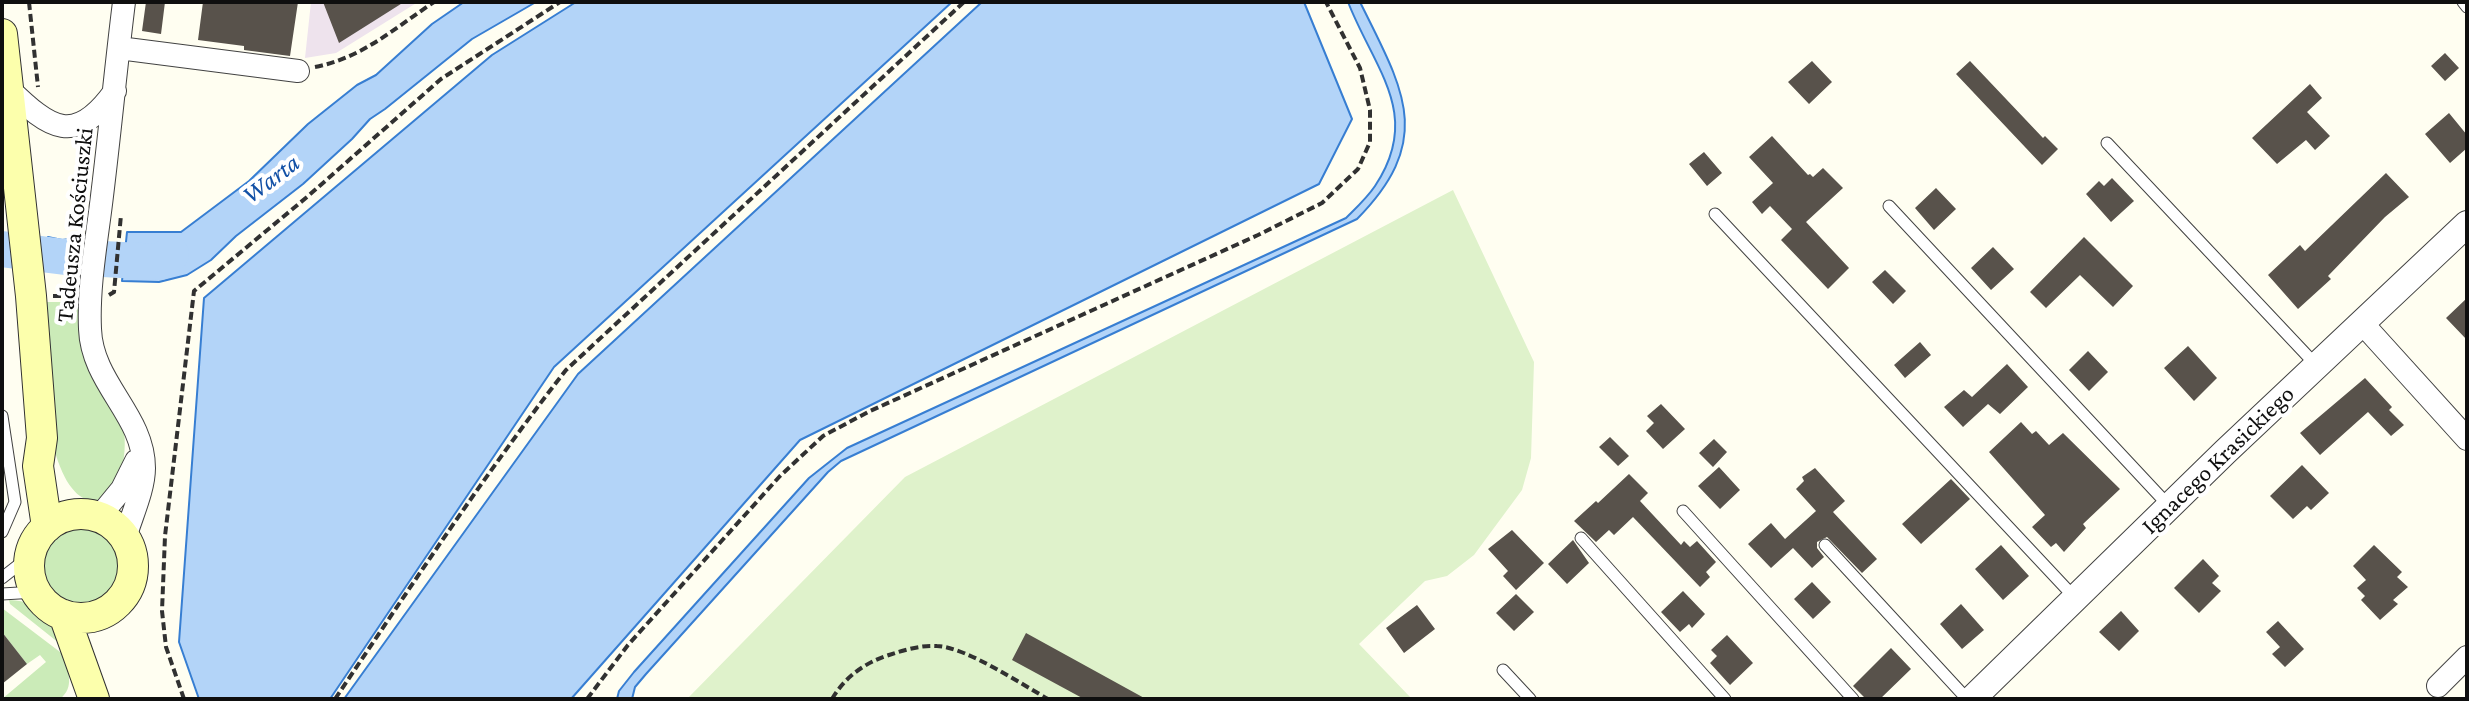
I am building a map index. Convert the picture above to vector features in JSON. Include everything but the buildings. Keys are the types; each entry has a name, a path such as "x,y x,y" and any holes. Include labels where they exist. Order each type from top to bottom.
{"main road":[{"path":"2,34 8,88 8,132 23,214 30,288 42,438 38,466 47,527"},
{"path":"42,438 63,492 90,516"},
{"path":"68,516 90,516 109,522 125,538 132,562 129,586 115,605 104,612 78,618 53,610 36,592 31,581 30,556 33,545 47,527 68,516"},
{"path":"96,699 96,635 104,612"},
{"path":"64,615 96,699"}],"street":[{"name":"Tadeusza Kościuszki","path":"124,2 115,91 111,218 92,287 92,350 106,383 134,427 144,469 125,538"},
{"path":"119,48 298,71"},
{"name":"Tadeusza Kościuszki","path":"8,88 48,123 63,126 92,118 115,91"},
{"name":"Ignacego Krasickiego","path":"1969,699 2467,224"},
{"path":"2362,323 2467,439"},
{"path":"90,516 122,489 140,448"},
{"path":"2438,686 2467,657"}],"lane":[{"path":"2463,2 2467,7"},
{"path":"2107,143 2317,366"},
{"path":"1889,206 2169,507"},
{"path":"1715,214 2076,598"},
{"path":"2,416 15,502 2,532"},
{"path":"1683,511 1853,699"},
{"path":"1581,538 1725,699"},
{"path":"1825,545 1969,699"},
{"path":"2,578 30,556"},
{"path":"2,594 36,592"},
{"path":"1503,670 1530,699"}],"path":[{"path":"29,2 38,89 42,98"},
{"path":"298,71 338,63 369,48 434,2"},
{"path":"184,699 166,647 162,611 165,536 194,291 441,79 560,2"},
{"path":"335,699 431,556 566,370 964,2"},
{"path":"587,699 628,645 780,476 823,436 1322,203 1358,169 1370,142 1370,110 1360,68 1326,2"},
{"path":"111,218 114,292"},
{"path":"30,288 92,287"},
{"path":"832,699 840,686 867,663 906,649 938,646 962,652 1048,699"}],"shaded area":[{"path":"311,2 418,2 336,53 305,58"}],"green space":[{"path":"1453,190 1534,362 1531,458 1522,490 1474,555 1447,576 1425,581 1359,644 1412,699 687,699 905,477"},
{"path":"44,302 82,302 124,429 120,475 101,499 88,500 76,492 64,475 54,448"},
{"path":"80,527 95,530 108,538 116,551 119,566 116,581 108,594 95,602 80,605 65,602 52,594 44,581 41,566 44,551 52,538 65,530"},
{"path":"9,600 40,609 59,631 69,651 10,604"},
{"path":"2,608 64,655 69,684 60,699 2,699 46,662 40,655 27,664 2,632"}],"water":[{"path":"464,2 536,2 472,39 370,119 303,184 236,236 211,260 187,275 159,282 122,281 127,232 181,232 249,181 308,124 357,85 376,75 432,24"},
{"path":"576,2 952,2 554,367 330,699 199,699 179,642 204,298 492,55"},
{"path":"982,2 1304,2 1352,119 1319,184 800,440 571,699 344,699 578,374"},
{"path":"1348,2 1360,2 1389,61 1404,113 1404,138 1397,164 1382,190 1357,219 841,461 646,674 635,687 632,699 617,699 619,691 634,672 809,478 847,448 1346,218 1375,186 1389,160 1395,136 1389,92"},
{"path":"48,237 62,240 78,238 75,263 52,263"}],"waterway":[{"name":"Warta","path":"2,249 65,257 160,262 171,254"}]}
